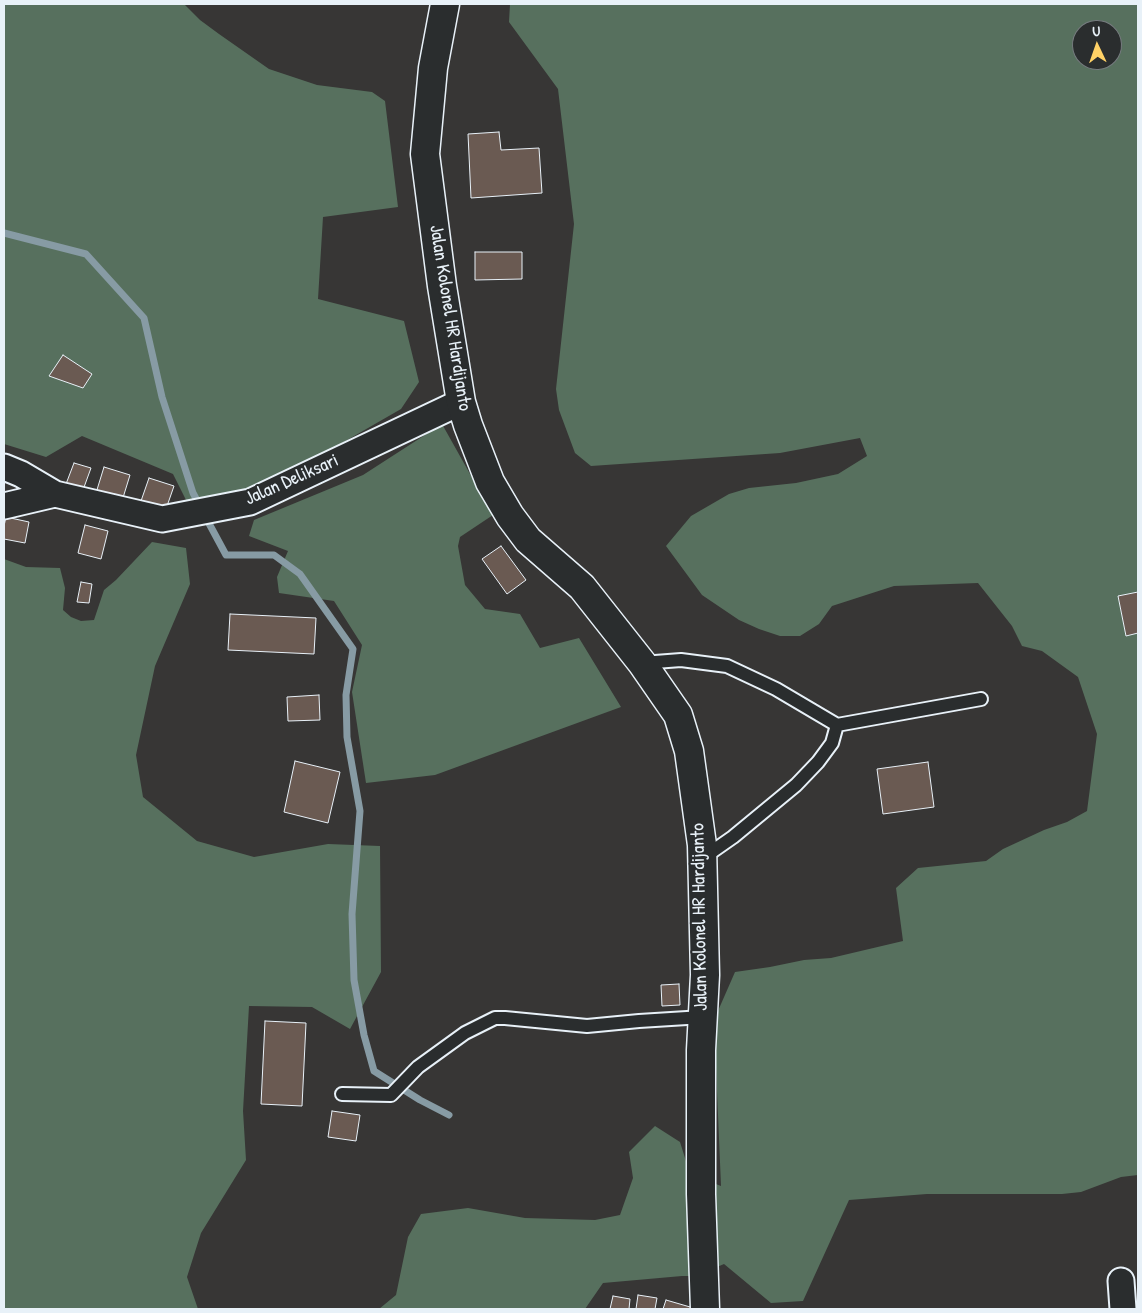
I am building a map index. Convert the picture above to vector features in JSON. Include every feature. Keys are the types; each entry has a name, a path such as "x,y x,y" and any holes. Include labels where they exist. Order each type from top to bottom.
{"main road":[{"name":"Jalan Kolonel HR Hardijanto","path":"445,4 433,68 425,154 442,286 461,402 468,425 490,482 510,516 528,540 582,587 642,662 678,714 689,751 702,845 705,975 701,1050 701,1194 705,1309"}],"street":[{"name":"Jalan Deliksari","path":"4,467 22,474 56,494 162,519 250,502 461,402"},
{"name":"Jalan Deliksari","path":"4,506 56,494"},
{"path":"1121,1281 1123,1309"}],"lane":[{"path":"642,662 682,660 727,666 776,689 837,725 981,699"},
{"path":"702,859 740,832 796,785 818,762 832,743 837,725"},
{"path":"342,1094 392,1094 418,1067 465,1033 495,1018 588,1026 702,1017"}],"green space":[{"path":"4,4 184,4 200,20 269,69 317,85 372,92 385,101 398,207 323,217 318,299 404,321 419,382 401,409 269,485 231,495 186,500 173,474 82,436 46,457 4,444"},
{"path":"510,4 1138,4 1138,1175 1121,1177 1081,1192 1062,1194 927,1194 849,1200 803,1301 771,1303 724,1264 696,1276 603,1283 585,1309 379,1309 396,1295 408,1237 421,1214 468,1208 525,1218 595,1220 620,1215 633,1178 629,1152 655,1126 680,1142 690,1174 721,1186 714,1020 735,972 804,960 831,958 903,941 896,888 918,868 986,861 1003,849 1044,830 1067,822 1087,811 1097,734 1078,677 1042,651 1022,646 1012,626 978,583 894,586 832,606 819,624 800,636 780,636 739,620 702,595 666,546 691,516 729,494 749,488 796,483 838,474 867,456 860,438 780,453 591,466 575,453 559,410 556,389 574,224 558,89 509,22"},
{"path":"442,424 493,515 460,537 458,546 465,585 485,609 520,614 540,648 579,638 621,707 435,775 366,783 352,692 362,645 334,601 279,593 277,577 288,551 249,536 254,520 363,475"},
{"path":"152,542 186,548 190,584 155,666 136,755 143,797 197,841 254,857 328,844 380,846 381,972 350,1029 312,1007 249,1006 243,1111 246,1160 201,1233 187,1277 198,1309 4,1309 4,559 26,567 60,568 65,588 63,610 71,617 81,621 94,620 104,590"}],"building":[{"path":"499,132 501,150 539,148 542,193 471,198 468,134"},
{"path":"475,252 522,252 522,279 475,280"},
{"path":"63,355 92,374 83,388 49,376"},
{"path":"74,463 91,468 83,490 66,484"},
{"path":"104,467 130,475 122,501 96,493"},
{"path":"149,478 174,486 166,509 141,501"},
{"path":"6,517 29,522 25,543 4,539"},
{"path":"85,525 108,531 101,559 78,553"},
{"path":"501,546 526,580 507,594 482,559"},
{"path":"81,582 92,584 89,603 77,602"},
{"path":"1138,592 1138,633 1126,636 1118,596"},
{"path":"230,614 316,618 314,654 228,650"},
{"path":"319,695 320,720 288,721 287,697"},
{"path":"295,761 340,772 328,823 284,812"},
{"path":"928,762 934,807 883,814 877,769"},
{"path":"679,984 680,1005 662,1006 661,985"},
{"path":"265,1021 306,1023 302,1106 261,1104"},
{"path":"332,1111 360,1115 356,1141 328,1137"},
{"path":"638,1295 657,1298 655,1309 636,1309"},
{"path":"613,1296 630,1299 629,1309 610,1309"},
{"path":"666,1300 697,1309 663,1309"}],"waterway":[{"path":"4,233 86,254 144,318 162,397 193,493 200,506"},
{"path":"205,516 226,555 274,555 300,574 353,649 346,695 347,737 360,811 352,914 354,980 364,1035 374,1071 420,1100 449,1115"}]}
